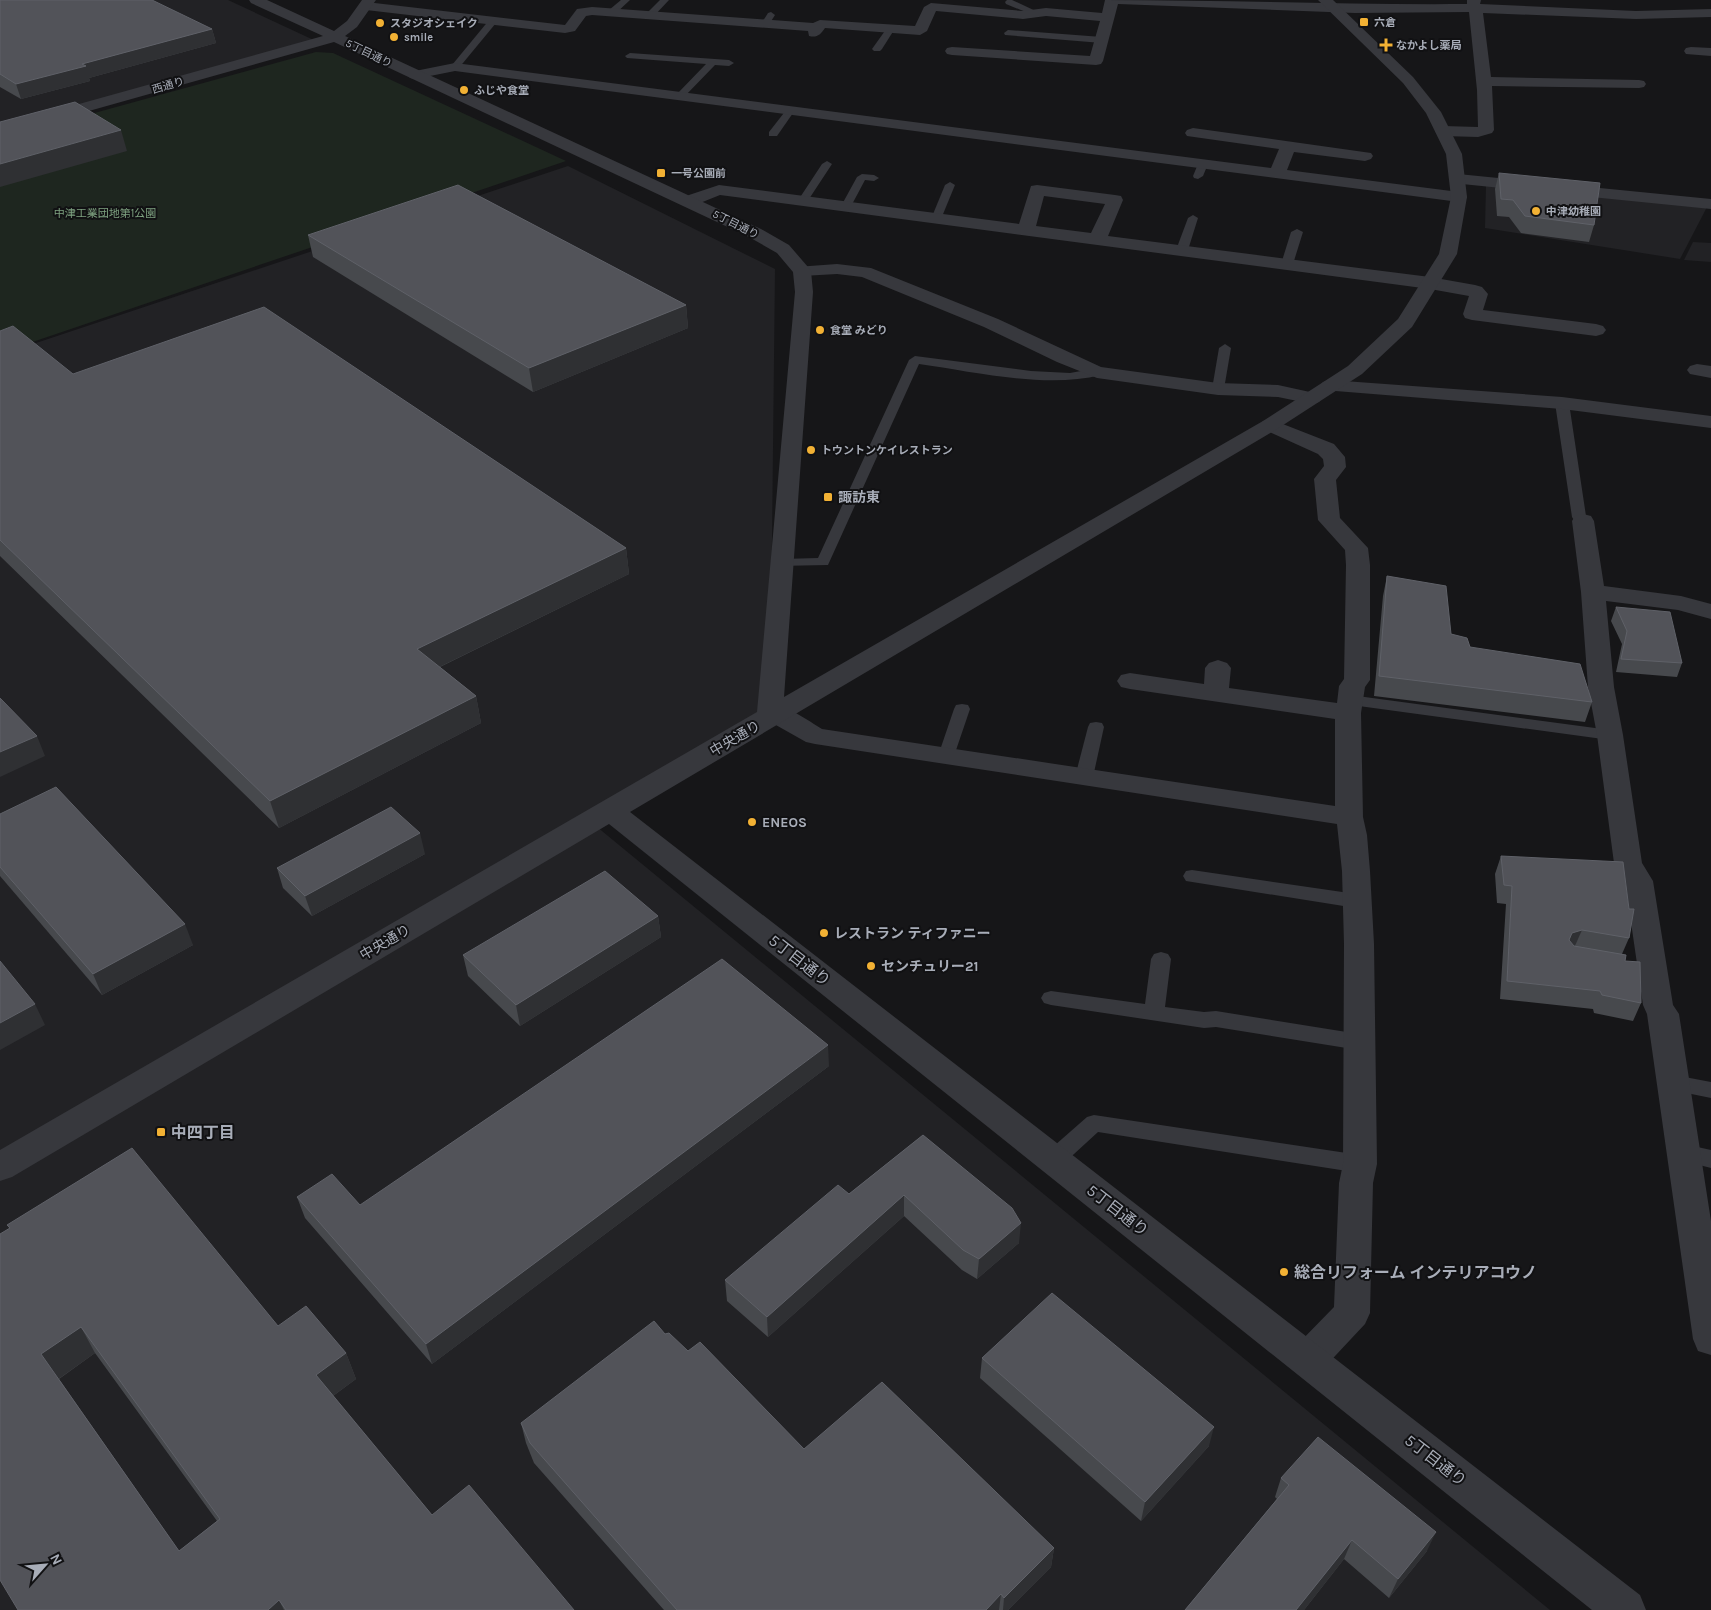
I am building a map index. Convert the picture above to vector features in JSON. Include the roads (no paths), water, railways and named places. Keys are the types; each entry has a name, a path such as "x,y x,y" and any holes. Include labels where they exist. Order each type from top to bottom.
{"street":[{"name":"5丁目通り","path":"256,0 755,233 783,249 802,271"},
{"path":"952,51 1008,52 1096,61 1112,0 1200,5 1474,4 1636,14 1711,13"},
{"path":"336,37 352,24 368,3 565,29 570,28 582,12 592,10 650,15 768,20 816,31 820,24 920,31 931,7 1023,15 1046,12 1108,18"},
{"path":"1329,4 1408,80 1433,112 1454,154 1458,188"},
{"path":"1443,131 1478,132 1486,130 1484,81 1474,4"},
{"name":"西通り","path":"0,131 336,37"},
{"path":"1691,51 1711,52"},
{"path":"415,75 455,66 790,111 915,130 1094,146 1200,170 1277,173 1458,188 1711,204"},
{"path":"1484,81 1560,85 1631,85"},
{"path":"1193,133 1212,132 1288,146 1348,151 1365,156"},
{"path":"963,151 973,134"},
{"path":"1277,173 1288,146"},
{"name":"中央通り","path":"0,1167 1270,425 1355,370 1405,323 1448,254 1458,188"},
{"path":"689,201 719,190 845,208 1098,238 1430,283 1475,291 1479,294 1472,314 1596,330"},
{"path":"1026,230 1037,190 1116,200 1098,238"},
{"path":"1312,398 1278,391 1218,389 1097,372 991,323 865,272 837,269 802,271 804,292 782,563 773,716 815,736 1349,817"},
{"path":"1330,386 1562,403 1711,422"},
{"path":"1270,425 1326,449 1334,457 1335,466 1325,479 1329,520 1356,548 1358,565 1357,680 1352,686 1349,706 1349,817 1353,835 1359,944 1360,1164 1356,1183 1352,1313 1308,1359"},
{"path":"1583,521 1593,592 1601,687 1610,734 1628,863 1638,881 1643,968 1663,1014 1674,1083 1697,1156 1711,1339"},
{"path":"1593,592 1681,603 1711,612"},
{"path":"1130,681 1217,680 1349,706"},
{"name":"5丁目通り","path":"610,811 1625,1610"}],"lane":[{"path":"612,12 626,0"},
{"path":"650,15 665,0"},
{"path":"1009,2 1036,13"},
{"path":"455,66 493,21"},
{"path":"877,49 890,30"},
{"path":"1008,33 1026,32 1102,40"},
{"path":"630,56 648,55 729,63"},
{"path":"680,96 713,62"},
{"path":"773,134 790,111"},
{"path":"802,202 827,164"},
{"path":"804,172 821,174"},
{"path":"845,208 862,177 874,178"},
{"path":"936,219 950,185"},
{"path":"1182,250 1193,218"},
{"path":"1287,264 1297,232"},
{"path":"1218,389 1225,348"},
{"path":"782,563 823,562 915,360 1031,375 1070,377 1097,372"},
{"path":"1562,403 1579,517 1583,521"},
{"path":"1349,706 1610,734"},
{"path":"946,756 962,709"},
{"path":"1084,777 1096,727"},
{"path":"1192,876 1356,901"},
{"path":"1154,1012 1161,959"},
{"path":"1051,998 1204,1020 1216,1018 1359,1042"},
{"path":"1674,1083 1711,1090"},
{"path":"1054,1159 1094,1123 1360,1164"}],"place":[{"name":"六倉","path":"1364,22"},
{"name":"スタジオシェイク","path":"380,23"},
{"name":"smile","path":"394,37"},
{"name":"なかよし薬局","path":"1386,45"},
{"name":"ふじや食堂","path":"464,90"},
{"name":"一号公園前","path":"661,173"},
{"name":"中津幼稚園","path":"1536,211"},
{"name":"食堂 みどり","path":"820,330"},
{"name":"トウントンケイレストラン","path":"811,450"},
{"name":"諏訪東","path":"828,497"},
{"name":"ENEOS","path":"752,822"},
{"name":"レストラン ティファニー","path":"824,933"},
{"name":"センチュリー21","path":"871,966"},
{"name":"中四丁目","path":"161,1132"},
{"name":"総合リフォーム インテリアコウノ","path":"1284,1272"}],"park label":[{"name":"中津工業団地第1公園","path":"105,213"}]}
